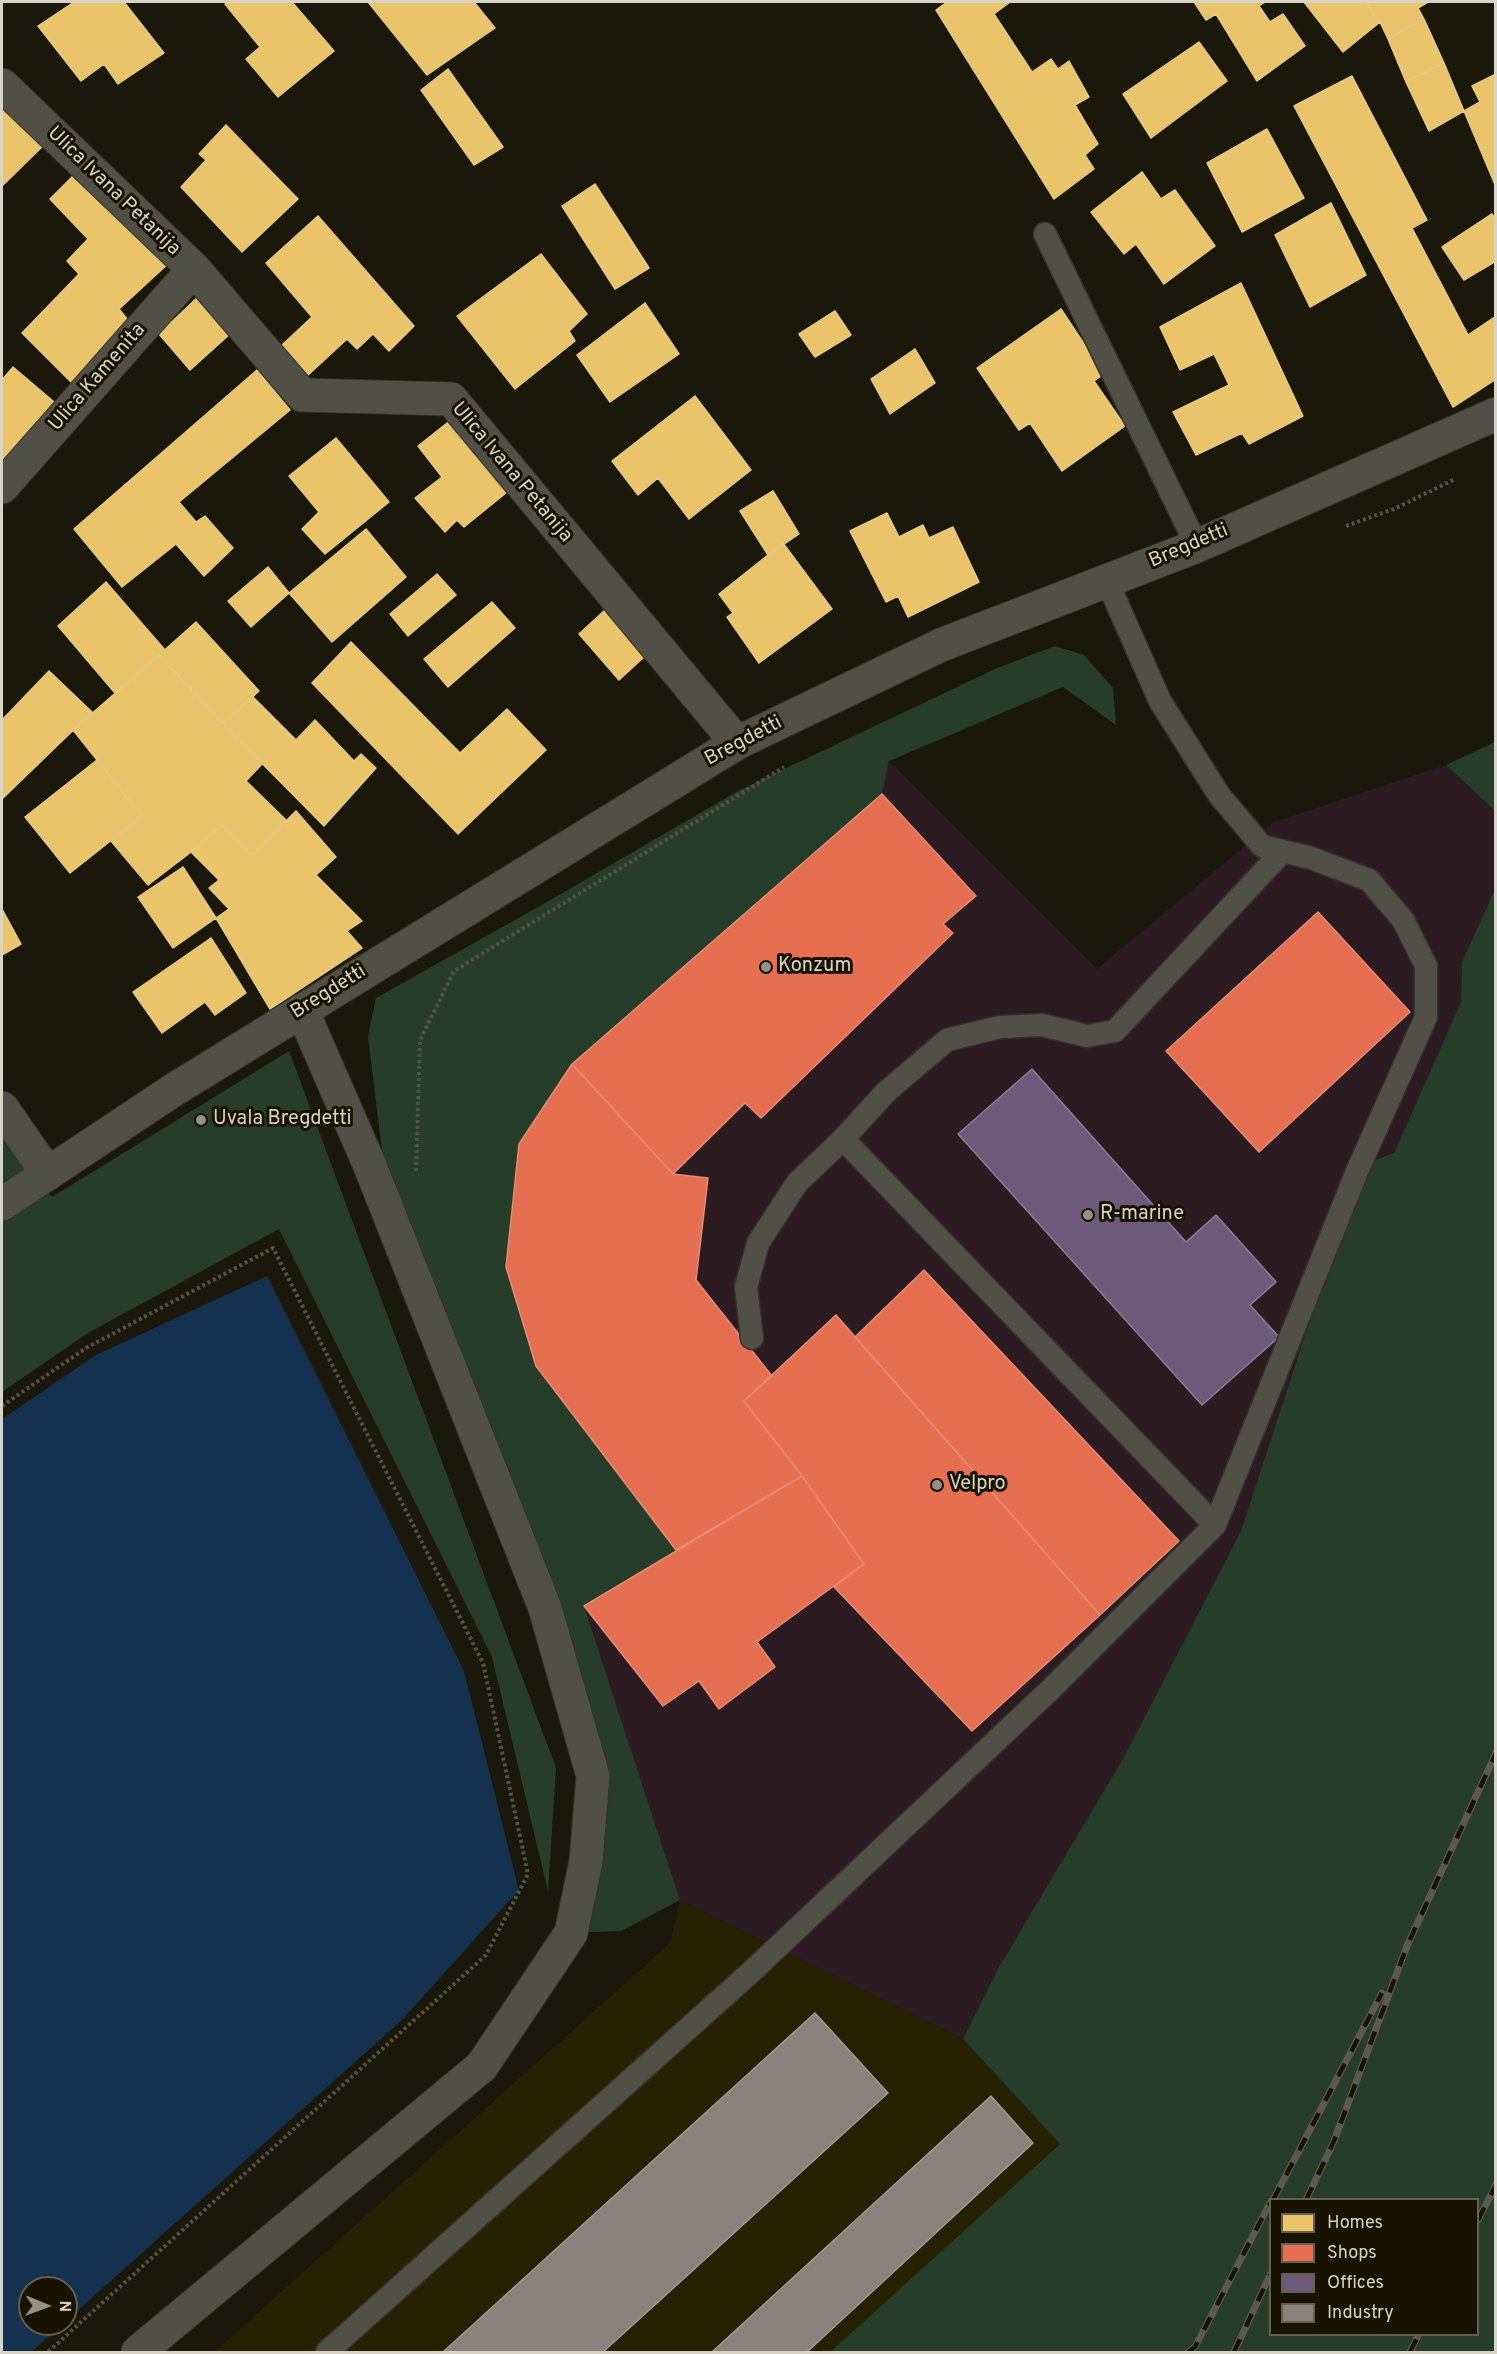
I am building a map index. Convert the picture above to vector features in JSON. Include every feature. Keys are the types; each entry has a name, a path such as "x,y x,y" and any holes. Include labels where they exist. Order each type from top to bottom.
{"street":[{"name":"Ulica Ivana Petanija","path":"2,85 194,269 302,395 451,399 737,743"},
{"name":"Ulica Kamenita","path":"2,487 194,269"},
{"name":"Bregdetti","path":"2,1204 302,1010 737,743 940,645 1197,546 1496,414"},
{"path":"138,2352 482,2066 572,1933 586,1861 593,1776 544,1608 370,1166 302,1010"},
{"path":"2,1108 47,1173"}],"lane":[{"path":"1045,234 1197,546"},
{"path":"327,2352 750,1973 1050,1690 1215,1525 1358,1169 1426,1017 1426,966 1403,920 1369,880 1311,858 1262,846 1220,795 1160,702 1107,581"},
{"path":"752,1338 746,1287 758,1242 796,1183 843,1139 886,1092 947,1040 1000,1027 1042,1025 1087,1036 1115,1031 1283,851"},
{"path":"843,1139 1215,1525"}],"path":[{"path":"1340,529 1395,509 1465,473"},
{"path":"415,1180 420,1040 454,971 790,764"},
{"path":"2,1406 86,1348 273,1248 483,1663 528,1874 486,1955 48,2352"}],"shaded area":[{"path":"889,761 1097,969 1274,822 1446,765 1495,811 1495,889 1462,962 1461,1002 1394,1153 1322,1283 1241,1531 1124,1757 999,1967 963,2039 680,1900 584,1606 676,1550 536,1366 506,1267 519,1144 572,1064 881,794"},
{"path":"680,1900 963,2039 1060,2144 830,2352 214,2352 670,1943"}],"green space":[{"path":"1055,646 1084,655 1113,688 1116,725 1063,687 889,761 882,794 572,1064 519,1144 506,1267 536,1366 676,1550 584,1606 680,1900 621,1931 571,1933 593,1776 390,1216 368,1036 376,998 738,791 995,669"},
{"path":"1495,742 1495,811 1446,765"},
{"path":"1495,889 1495,2352 830,2352 1060,2144 963,2039 999,1967 1124,1757 1241,1531 1322,1283 1374,1161 1394,1153 1461,1002 1462,962"},
{"path":"289,1051 556,1768 548,1891 492,1657 279,1229 88,1333 2,1392 2,1138 52,1197"}],"water":[{"path":"267,1276 464,1671 519,1890 402,2020 78,2310 78,2276 18,2276 18,2336 49,2336 31,2352 2,2352 2,1419 96,1355"}],"building: Homes":[{"path":"74,2 124,2 164,53 118,84 104,64 81,81 38,26"},
{"path":"228,2 292,2 334,51 278,97 246,59 260,47 225,4"},
{"path":"368,2 474,2 495,28 427,75"},
{"path":"947,2 1010,2 994,14 1032,72 1051,59 1058,69 1069,61 1089,97 1075,105 1098,144 1085,155 1094,169 1054,199 936,10"},
{"path":"1194,2 1265,2 1259,6 1270,22 1283,14 1305,46 1257,81 1216,14 1206,20"},
{"path":"1304,2 1365,2 1380,22 1343,52"},
{"path":"1365,2 1428,2 1418,8 1424,19 1388,39 1380,22"},
{"path":"1424,19 1444,63 1406,82 1388,39"},
{"path":"1199,42 1227,81 1151,138 1123,94"},
{"path":"1444,63 1464,111 1429,131 1406,82"},
{"path":"448,69 503,147 474,165 421,90"},
{"path":"1496,74 1496,187 1464,111 1480,102 1472,86"},
{"path":"1352,76 1427,220 1412,228 1468,335 1496,316 1496,379 1453,407 1294,106"},
{"path":"2,99 46,143 2,186"},
{"path":"226,125 298,199 242,252 181,187 206,160 199,154"},
{"path":"1267,129 1304,198 1242,232 1207,163"},
{"path":"79,170 170,262 119,309 132,325 74,385 22,333 79,274 67,261 88,239 50,199"},
{"path":"1142,172 1161,199 1175,190 1215,246 1164,284 1136,244 1124,254 1091,212"},
{"path":"595,184 649,268 615,289 562,206"},
{"path":"1331,203 1366,275 1310,307 1275,235"},
{"path":"1492,214 1496,220 1496,261 1464,280 1442,247"},
{"path":"318,216 414,326 389,351 373,334 357,349 347,339 307,376 282,345 312,317 266,263"},
{"path":"541,254 587,314 569,331 575,341 515,389 457,316"},
{"path":"1241,283 1303,416 1249,444 1242,433 1196,455 1173,412 1229,385 1214,354 1180,370 1160,327"},
{"path":"200,295 231,333 190,370 159,334"},
{"path":"645,303 679,354 610,402 577,355"},
{"path":"1061,309 1104,374 1094,381 1125,426 1062,471 1030,423 1019,430 977,368"},
{"path":"835,311 851,335 815,357 799,334"},
{"path":"915,349 935,383 890,414 871,379"},
{"path":"13,367 67,413 2,469 2,380"},
{"path":"257,370 290,410 179,502 196,522 205,516 233,548 204,576 176,544 122,587 74,529"},
{"path":"695,396 751,470 689,519 658,478 638,495 612,461"},
{"path":"456,416 512,488 464,527 457,520 445,532 415,498 442,477 418,446"},
{"path":"336,438 389,502 325,554 302,529 319,512 289,476"},
{"path":"773,491 799,534 768,555 740,511"},
{"path":"887,513 899,537 923,525 929,538 953,527 979,582 908,617 898,596 886,602 850,531"},
{"path":"366,529 406,577 332,642 289,593"},
{"path":"783,543 832,609 759,663 727,617 733,613 719,594"},
{"path":"268,567 289,593 251,627 228,601"},
{"path":"437,574 456,595 408,636 390,614"},
{"path":"106,582 165,650 115,693 58,626"},
{"path":"492,602 515,628 448,687 424,659"},
{"path":"605,610 644,657 619,680 579,634"},
{"path":"196,622 259,691 223,724 159,655"},
{"path":"351,642 460,753 507,709 546,750 458,834 312,683"},
{"path":"159,655 262,764 246,781 286,820 252,855 222,825 148,885 111,841 142,816 73,730"},
{"path":"49,671 92,712 2,799 2,720"},
{"path":"252,696 296,740 315,720 354,761 361,754 376,768 324,826 223,724"},
{"path":"97,760 142,816 70,873 25,817"},
{"path":"296,811 336,857 316,875 362,921 347,931 362,948 270,1009 216,918 229,909 209,888 219,880 191,852 222,825 252,855"},
{"path":"183,867 216,918 173,948 138,897"},
{"path":"2,909 21,944 2,955"},
{"path":"211,938 246,993 215,1015 205,1002 162,1033 133,992"}],"building: Shops":[{"path":"882,794 976,896 943,924 953,933 761,1118 745,1103 673,1174 572,1064"},
{"path":"1318,912 1410,1012 1259,1152 1166,1051"},
{"path":"572,1064 673,1174 708,1178 696,1280 772,1376 744,1401 802,1476 676,1550 536,1366 506,1267 519,1144"},
{"path":"924,1270 1179,1541 1100,1615 855,1337"},
{"path":"836,1315 1100,1615 972,1731 834,1587 864,1564 802,1476 744,1401"},
{"path":"802,1476 864,1564 757,1642 775,1667 719,1709 699,1681 663,1706 584,1606"}],"building: Offices":[{"path":"1032,1069 1186,1242 1216,1215 1276,1282 1250,1305 1279,1337 1202,1405 958,1134"}],"building: Industry":[{"path":"815,2013 888,2093 603,2352 443,2352"},
{"path":"991,2096 1033,2143 807,2352 712,2352"}],"railway":[{"path":"1307,2198 1334,2141 1407,1946 1496,1753"},
{"path":"1274,2198 1382,1993"},
{"path":"1479,2218 1496,2185"},
{"path":"1188,2352 1195,2347 1269,2205"},
{"path":"1234,2352 1269,2277"},
{"path":"1410,2352 1418,2336"}],"place":[{"name":"Konzum","path":"766,967"},
{"name":"Uvala Bregdetti","path":"201,1120"},
{"name":"R-marine","path":"1088,1215"},
{"name":"Velpro","path":"937,1485"}]}
